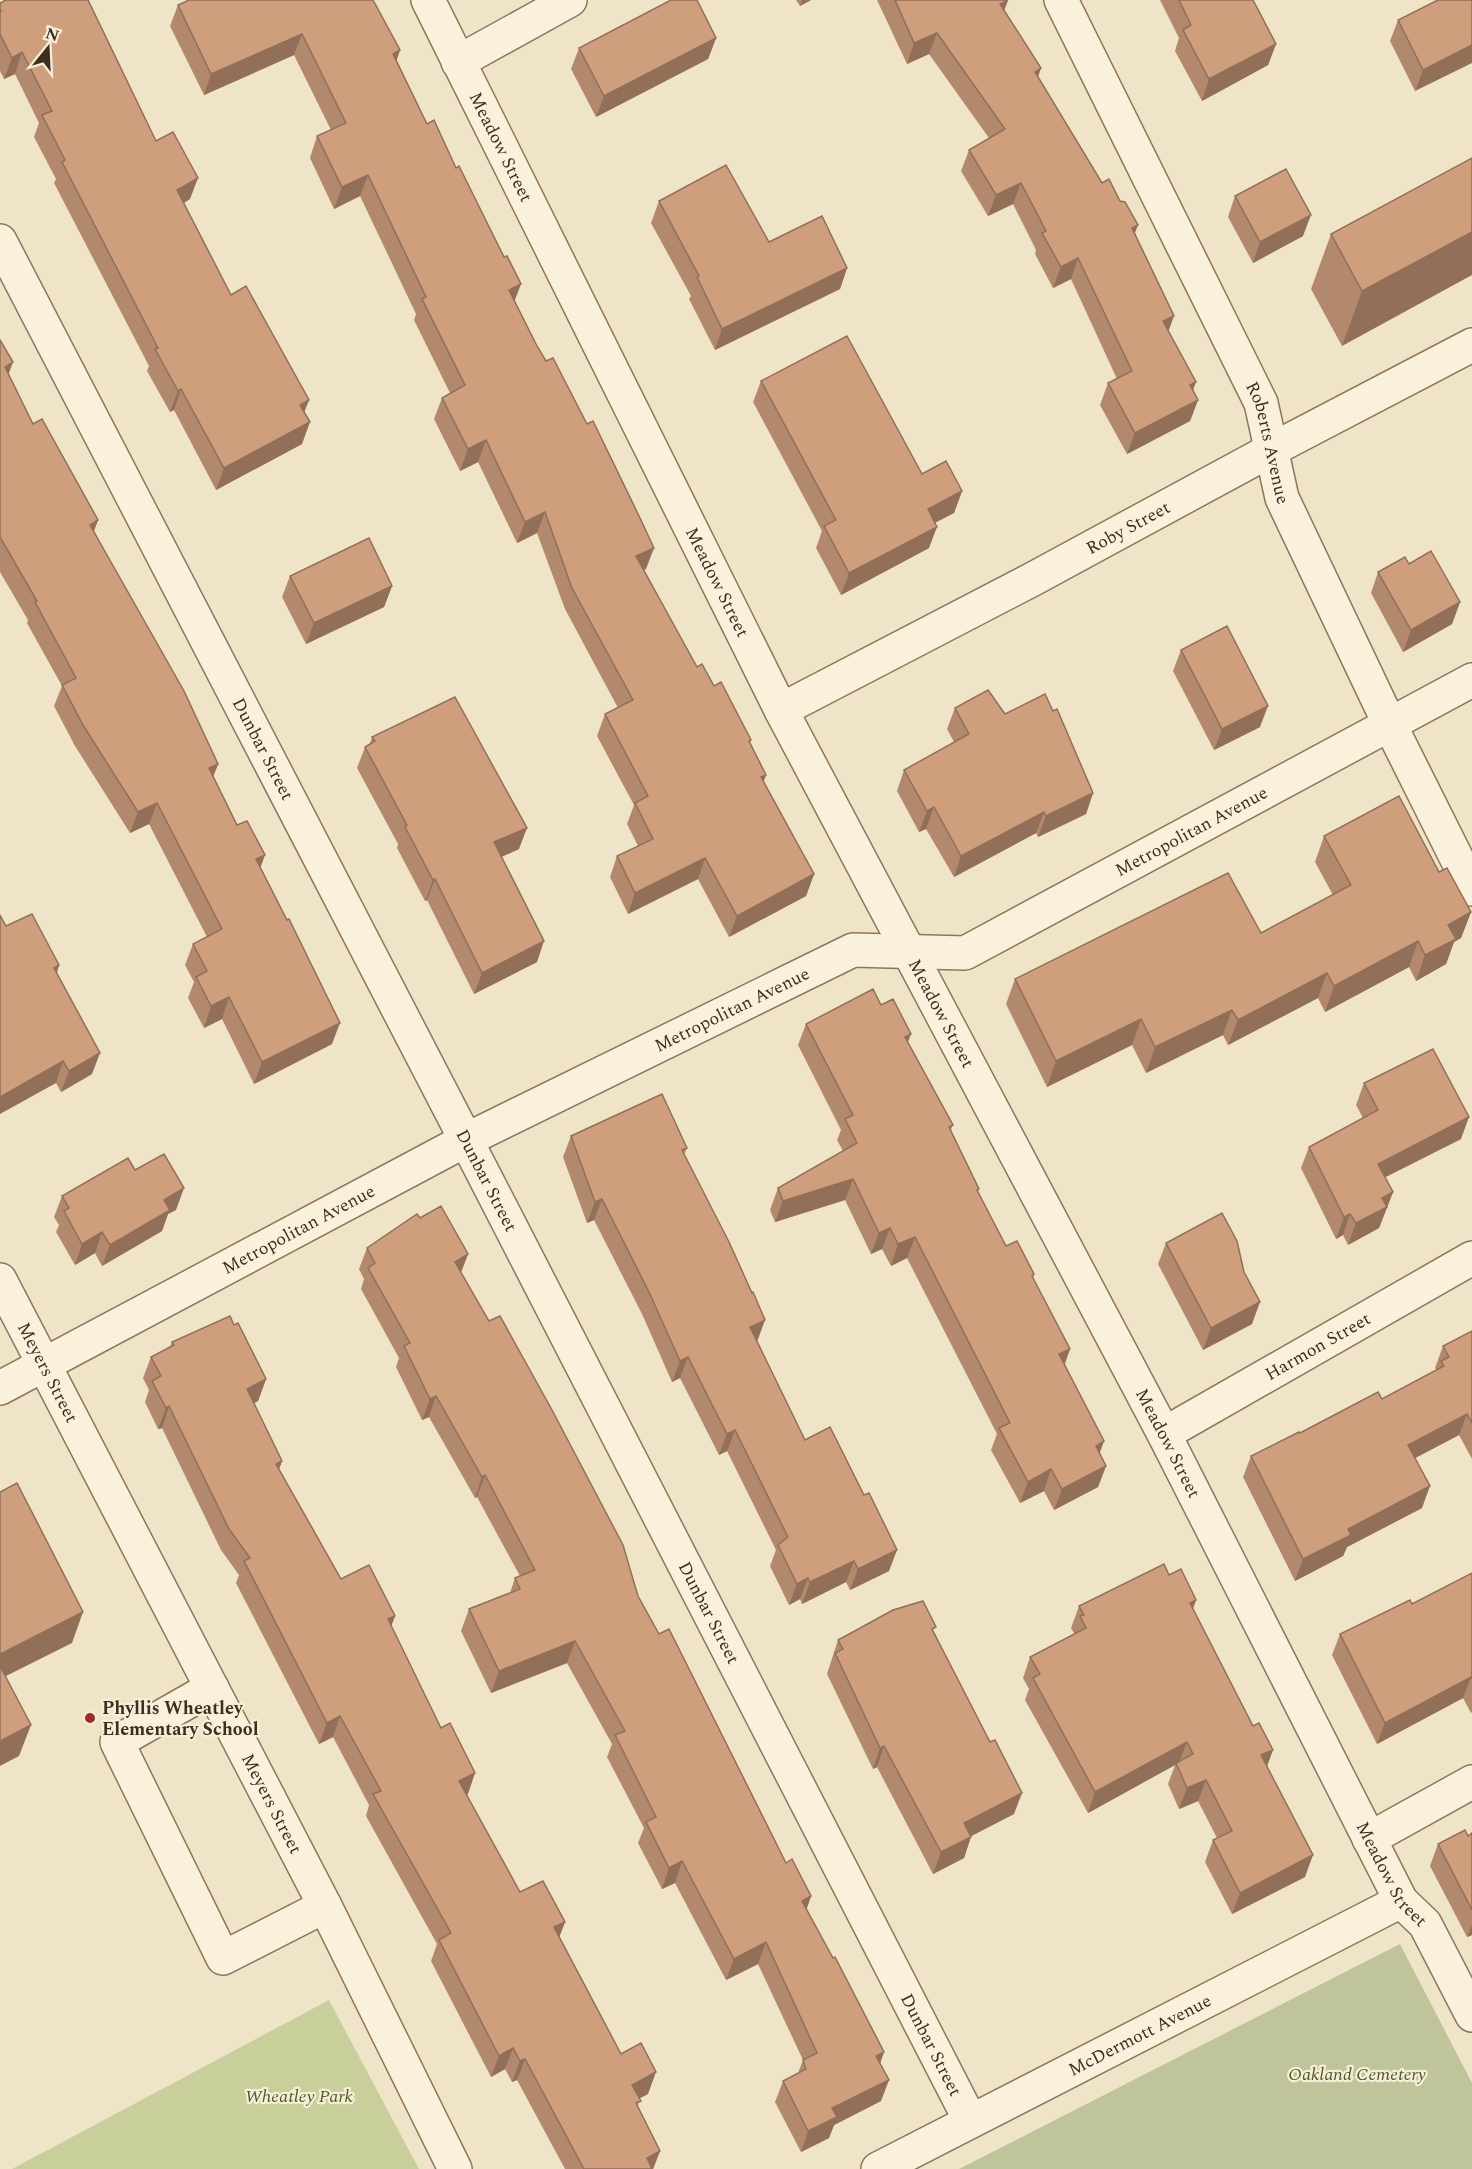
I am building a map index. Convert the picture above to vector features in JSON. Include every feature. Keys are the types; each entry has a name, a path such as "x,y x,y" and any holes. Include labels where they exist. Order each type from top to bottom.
{"street":[{"name":"Meadow Street","path":"428,0 782,710 1164,1434 1401,1901 1425,1924 1472,2015"},
{"path":"458,62 570,0"},
{"name":"Roberts Avenue","path":"1061,0 1262,403 1282,498 1390,725 1472,889"},
{"name":"Dunbar Street","path":"0,241 970,2120"},
{"name":"Roby Street","path":"782,710 1472,345"},
{"name":"Metropolitan Avenue","path":"0,1388 466,1140 853,950 965,953 1472,680"},
{"name":"Harmon Street","path":"1164,1434 1472,1258"},
{"name":"Meyers Street","path":"0,1280 326,1906 455,2169"},
{"path":"212,1688 117,1742 223,1958 326,1906"},
{"path":"1369,1839 1472,1782"},
{"name":"McDermott Avenue","path":"878,2169 1401,1901"}],"green space":[{"name":"Oakland Cemetery","path":"1400,1944 1472,2083 1472,2169 959,2169"},
{"name":"Wheatley Park","path":"329,2000 419,2169 12,2169"}],"building":[{"path":"6,0 88,0 156,141 173,132 198,178 177,190 231,295 246,286 309,400 300,405 310,422 224,468 181,389 178,391 155,349 158,348 62,162 65,160 42,115 52,111 22,52 12,58 0,34 0,3"},
{"path":"189,0 373,0 400,50 393,54 427,124 434,120 456,168 459,166 504,257 507,256 521,284 509,290 537,346 546,361 553,358 587,424 593,421 640,518 654,548 636,556 697,667 702,664 714,686 721,682 766,775 761,777 814,874 737,916 705,858 635,893 617,856 653,839 635,803 648,796 605,714 633,700 572,588 545,512 525,522 486,440 468,449 442,398 465,385 422,299 426,297 368,175 342,187 317,136 346,123 302,34 211,74 178,5"},
{"path":"671,0 697,0 716,38 604,96 579,48"},
{"path":"895,0 1008,0 1000,4 1041,68 1035,72 1102,183 1109,179 1120,201 1125,202 1138,225 1132,228 1174,316 1163,321 1196,382 1190,385 1198,400 1135,433 1108,383 1132,371 1078,258 1061,267 1042,233 1046,231 1021,183 996,195 969,150 1005,129 937,33 914,43"},
{"path":"1179,0 1253,0 1276,44 1209,79 1183,30 1191,25"},
{"path":"1438,0 1472,0 1472,45 1423,70 1398,20"},
{"path":"1472,158 1472,232 1362,291 1331,234"},
{"path":"726,165 769,242 822,216 847,268 722,329 697,277 699,276 659,201"},
{"path":"1286,169 1311,215 1260,242 1235,196"},
{"path":"847,336 922,474 946,461 962,491 928,509 937,527 849,573 824,526 836,520 761,381"},
{"path":"0,340 13,362 5,367 33,424 42,419 98,520 90,525 184,691 218,764 209,768 237,825 247,821 265,855 256,859 287,920 289,919 340,1023 262,1062 229,997 211,1006 196,977 207,971 193,944 222,929 157,803 138,812 83,725 62,685 76,678 35,602 37,601 0,537"},
{"path":"369,538 392,586 314,623 290,576"},
{"path":"1431,551 1460,602 1411,630 1378,572 1405,557 1409,564"},
{"path":"1227,626 1268,706 1222,729 1181,650"},
{"path":"988,690 1005,714 1045,694 1053,711 1057,709 1093,793 1046,816 1044,812 961,856 934,807 927,811 904,770 969,734 955,708"},
{"path":"455,697 527,828 494,842 544,941 482,973 365,747 375,741 372,737"},
{"path":"1399,796 1439,872 1447,868 1471,912 1448,925 1456,939 1425,955 1418,941 1334,986 1327,973 1238,1020 1232,1010 1155,1047 1141,1019 1056,1061 1015,979 1228,873 1261,933 1351,885 1324,836"},
{"path":"32,914 59,965 54,968 100,1053 69,1071 63,1061 0,1097 0,915 6,926"},
{"path":"873,989 881,1005 893,999 911,1034 905,1037 953,1125 949,1127 979,1189 977,1190 1006,1246 1017,1241 1034,1274 1032,1276 1070,1349 1059,1354 1104,1441 1096,1446 1106,1466 1062,1489 1051,1469 1028,1482 999,1428 1010,1423 915,1237 898,1244 890,1228 879,1233 853,1179 783,1201 778,1188 857,1143 845,1119 853,1115 806,1024"},
{"path":"1433,1049 1469,1117 1378,1164 1393,1192 1382,1198 1387,1207 1356,1223 1350,1214 1344,1217 1309,1147 1378,1110 1364,1083"},
{"path":"662,1094 687,1148 682,1150 729,1242 765,1320 750,1327 805,1440 830,1427 864,1495 869,1493 897,1550 858,1569 854,1561 810,1582 808,1578 797,1584 778,1545 788,1537 735,1430 727,1434 688,1357 680,1361 649,1292 602,1199 595,1202 571,1136"},
{"path":"164,1154 184,1188 164,1200 170,1210 110,1245 102,1232 82,1244 64,1211 69,1208 62,1196 128,1158 135,1170"},
{"path":"441,1206 468,1254 455,1262 489,1321 500,1316 552,1410 623,1545 638,1596 659,1634 669,1629 786,1863 792,1859 811,1896 802,1901 833,1958 835,1957 884,2052 876,2056 889,2080 832,2108 837,2117 808,2131 783,2081 806,2069 803,2060 817,2053 766,1942 734,1959 682,1861 669,1868 646,1822 656,1817 615,1735 625,1731 575,1641 499,1671 469,1609 520,1589 515,1578 535,1570 485,1475 482,1477 436,1396 430,1399 404,1346 410,1343 368,1268 375,1263 367,1248 417,1214 420,1218"},
{"path":"1222,1213 1237,1241 1244,1272 1260,1302 1211,1328 1166,1243"},
{"path":"230,1316 234,1325 238,1323 266,1379 247,1389 282,1461 276,1464 341,1579 369,1565 395,1616 388,1619 441,1728 450,1723 475,1773 459,1781 520,1892 543,1881 565,1922 554,1927 621,2054 641,2043 656,2072 632,2085 641,2101 636,2103 660,2151 647,2158 652,2169 584,2169 525,2059 520,2061 513,2048 499,2056 439,1940 451,1933 373,1794 381,1791 340,1716 327,1723 244,1561 250,1558 229,1529 169,1406 166,1408 152,1381 161,1376 151,1357 174,1345 172,1342"},
{"path":"1472,1331 1472,1423 1467,1414 1408,1445 1430,1486 1348,1529 1351,1535 1303,1559 1251,1456 1378,1392 1382,1399 1444,1366 1441,1361 1449,1357 1443,1346"},
{"path":"17,1483 83,1612 0,1654 0,1492"},
{"path":"1164,1564 1169,1575 1181,1569 1196,1600 1190,1603 1253,1726 1259,1723 1273,1750 1261,1755 1313,1855 1240,1893 1213,1840 1232,1831 1206,1780 1187,1788 1176,1763 1193,1754 1187,1742 1095,1792 1033,1678 1040,1674 1030,1657 1086,1628 1080,1616 1084,1615 1079,1606"},
{"path":"1472,1573 1472,1679 1471,1677 1385,1723 1340,1634 1410,1600 1412,1604"},
{"path":"923,1601 936,1627 932,1629 990,1742 995,1740 1022,1793 964,1823 971,1837 941,1852 884,1746 880,1748 835,1653 843,1649 838,1640 893,1610"},
{"path":"0,1666 31,1725 0,1741"},
{"path":"1465,1830 1468,1836 1472,1833 1472,1910 1438,1844"}],"place":[{"name":"Phyllis Wheatley Elementary School","path":"90,1718"}]}
